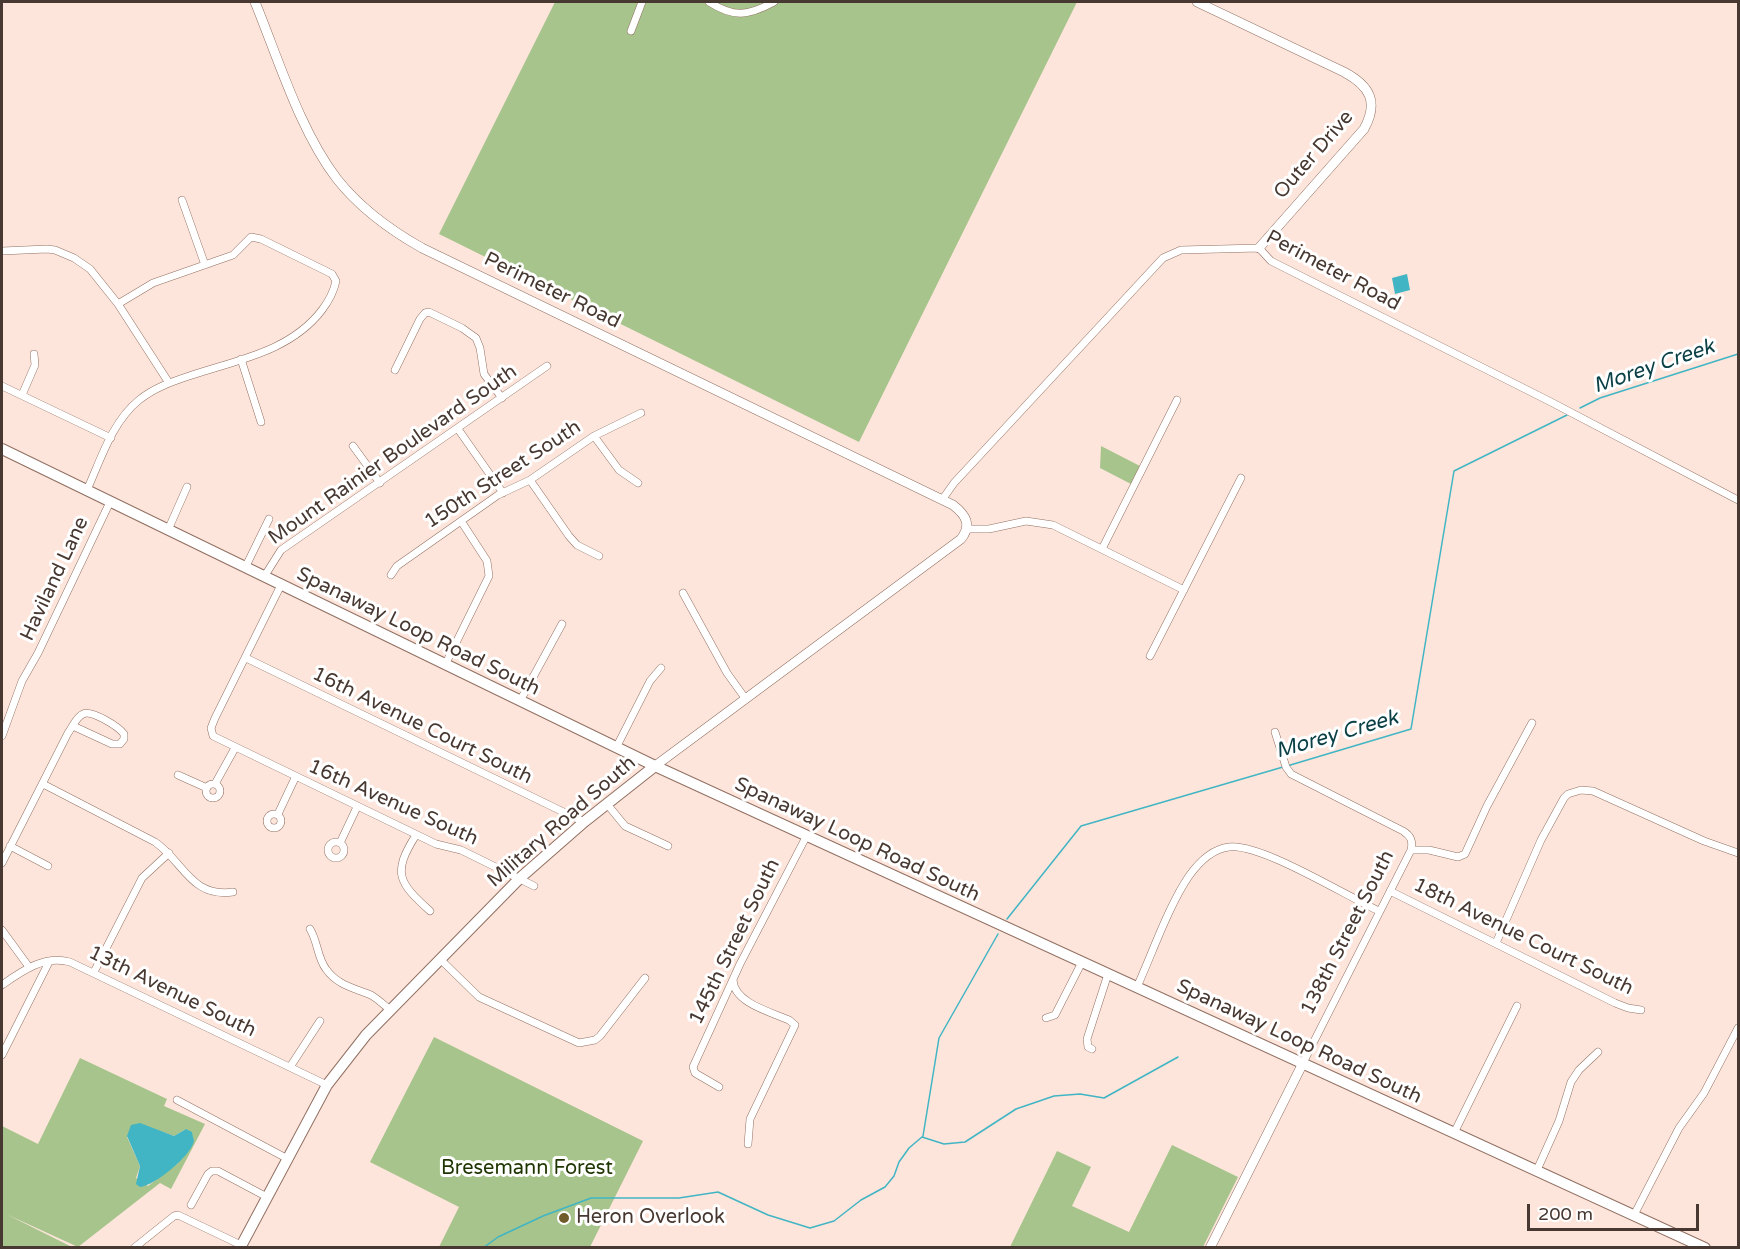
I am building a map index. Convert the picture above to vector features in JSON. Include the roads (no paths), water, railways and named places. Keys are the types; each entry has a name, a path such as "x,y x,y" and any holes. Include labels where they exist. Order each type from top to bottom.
{"main road":[{"name":"Spanaway Loop Road South","path":"2,449 616,748 1705,1248"},
{"name":"Military Road South","path":"240,1246 327,1085 351,1051 520,878 584,822 655,766"}],"street":[{"name":"Perimeter Road","path":"255,2 316,147 338,180 365,209 397,234 432,254 953,505 964,514 967,529"},
{"path":"631,31 642,2"},
{"path":"709,2 733,14 746,14 774,2"},
{"name":"Outer Drive","path":"1197,2 1354,77 1368,90 1371,98 1372,111 1364,129 1259,248"},
{"path":"182,200 205,265"},
{"path":"87,490 111,438 133,405 169,383 283,344 304,330 325,306 336,281 332,274 261,239 252,237 233,255 153,283 118,304"},
{"name":"Perimeter Road","path":"942,500 954,483 1163,258 1181,250 1259,248 1271,261 1551,402 1738,500"},
{"path":"2,251 47,249 74,258 90,269 118,304 169,383"},
{"path":"394,370 425,313 429,312 462,328 476,338 484,374 502,398"},
{"path":"22,395 35,365 34,354"},
{"path":"241,359 261,422"},
{"name":"Mount Rainier Boulevard South","path":"264,577 281,550 547,366"},
{"path":"2,386 111,438"},
{"path":"1102,549 1177,400"},
{"name":"150th Street South","path":"391,575 397,566 503,493 530,480 594,436 641,414"},
{"path":"458,429 503,493"},
{"path":"594,436 619,470 638,483"},
{"path":"353,446 380,483"},
{"path":"1150,656 1241,478"},
{"path":"530,480 577,545 599,556"},
{"path":"168,530 187,488"},
{"name":"Haviland Lane","path":"2,736 22,681 38,653 110,502"},
{"path":"245,568 269,519"},
{"path":"445,665 489,576 487,561 461,521"},
{"path":"967,529 989,529 1026,521 1053,525 1184,590"},
{"name":"Military Road South","path":"655,766 954,545 963,537 967,529"},
{"path":"246,658 281,585"},
{"path":"683,593 727,673 746,698"},
{"path":"520,701 562,624"},
{"name":"16th Avenue South","path":"246,658 215,718 210,731 214,738 416,835 442,847 461,850 534,886"},
{"name":"16th Avenue Court South","path":"246,658 584,822"},
{"path":"616,748 650,681 661,668"},
{"path":"2,863 73,726 82,714 92,713 119,728 124,734 123,741 120,744 112,744 73,726"},
{"name":"138th Street South","path":"1210,1248 1411,850 1429,849 1458,857 1465,854 1532,723"},
{"path":"1275,732 1286,767 1291,774 1407,834 1412,842 1411,850"},
{"path":"207,788 215,784 235,748"},
{"path":"178,775 207,788"},
{"path":"278,814 296,778"},
{"path":"42,784 155,842 169,853 196,884 218,893 233,892"},
{"path":"207,788 208,796 216,798 220,790 215,784"},
{"path":"1496,943 1555,812 1568,794 1581,790 1593,790 1704,841 1738,853"},
{"path":"607,804 625,826 668,846"},
{"path":"340,843 357,807"},
{"path":"416,835 401,864 400,874 405,886 430,911"},
{"name":"145th Street South","path":"719,1087 695,1073 693,1069 695,1062 733,980 806,837"},
{"path":"10,846 48,866"},
{"path":"1137,987 1186,882 1203,860 1217,851 1238,847 1261,852 1379,911"},
{"path":"94,972 142,878 169,853"},
{"name":"18th Avenue Court South","path":"1390,891 1615,1003 1641,1010"},
{"path":"310,929 316,940 319,957 331,976 342,984 374,997 390,1010"},
{"path":"2,930 29,967"},
{"path":"440,959 479,997 570,1041 579,1043 595,1040 600,1036 645,978"},
{"name":"13th Avenue South","path":"2,985 29,967 66,961 94,972 327,1085"},
{"path":"2,1055 49,962"},
{"path":"1046,1018 1055,1015 1082,963"},
{"path":"1092,1049 1088,1047 1087,1039 1108,974"},
{"path":"733,980 735,990 748,1001 794,1024 750,1119 748,1144"},
{"path":"1454,1133 1517,1006"},
{"path":"290,1067 320,1021"},
{"path":"1634,1215 1679,1128 1704,1093 1738,1028"},
{"path":"1537,1170 1559,1120 1572,1082 1579,1070 1598,1052"},
{"path":"177,1100 288,1158"},
{"path":"191,1205 212,1171 218,1171 267,1197"},
{"path":"134,1248 178,1215 240,1246"}],"water":[{"path":"1407,274 1410,290 1395,294 1392,278"},
{"path":"140,1123 174,1136 186,1129 192,1132 194,1141 186,1154 171,1169 154,1182 140,1187 136,1184 140,1166 127,1136 131,1125"}],"waterway":[{"name":"Morey Creek","path":"1580,408 1600,398 1738,354"},
{"name":"Morey Creek","path":"1287,766 1411,729 1454,471 1567,415"},
{"name":"Morey Creek","path":"1007,919 1081,826 1283,767"},
{"name":"Morey Creek","path":"923,1136 939,1038 998,934"},
{"path":"483,1248 498,1237 543,1216 591,1198 679,1198 718,1192 768,1215 810,1228 834,1221 861,1200 885,1187 894,1176 899,1162 909,1148 922,1137 944,1144 965,1142 1016,1109 1054,1096 1080,1094 1104,1098 1178,1057"}],"place":[{"name":"Heron Overlook","path":"564,1218"}],"park label":[{"name":"Bresemann Forest","path":"527,1169"}]}
